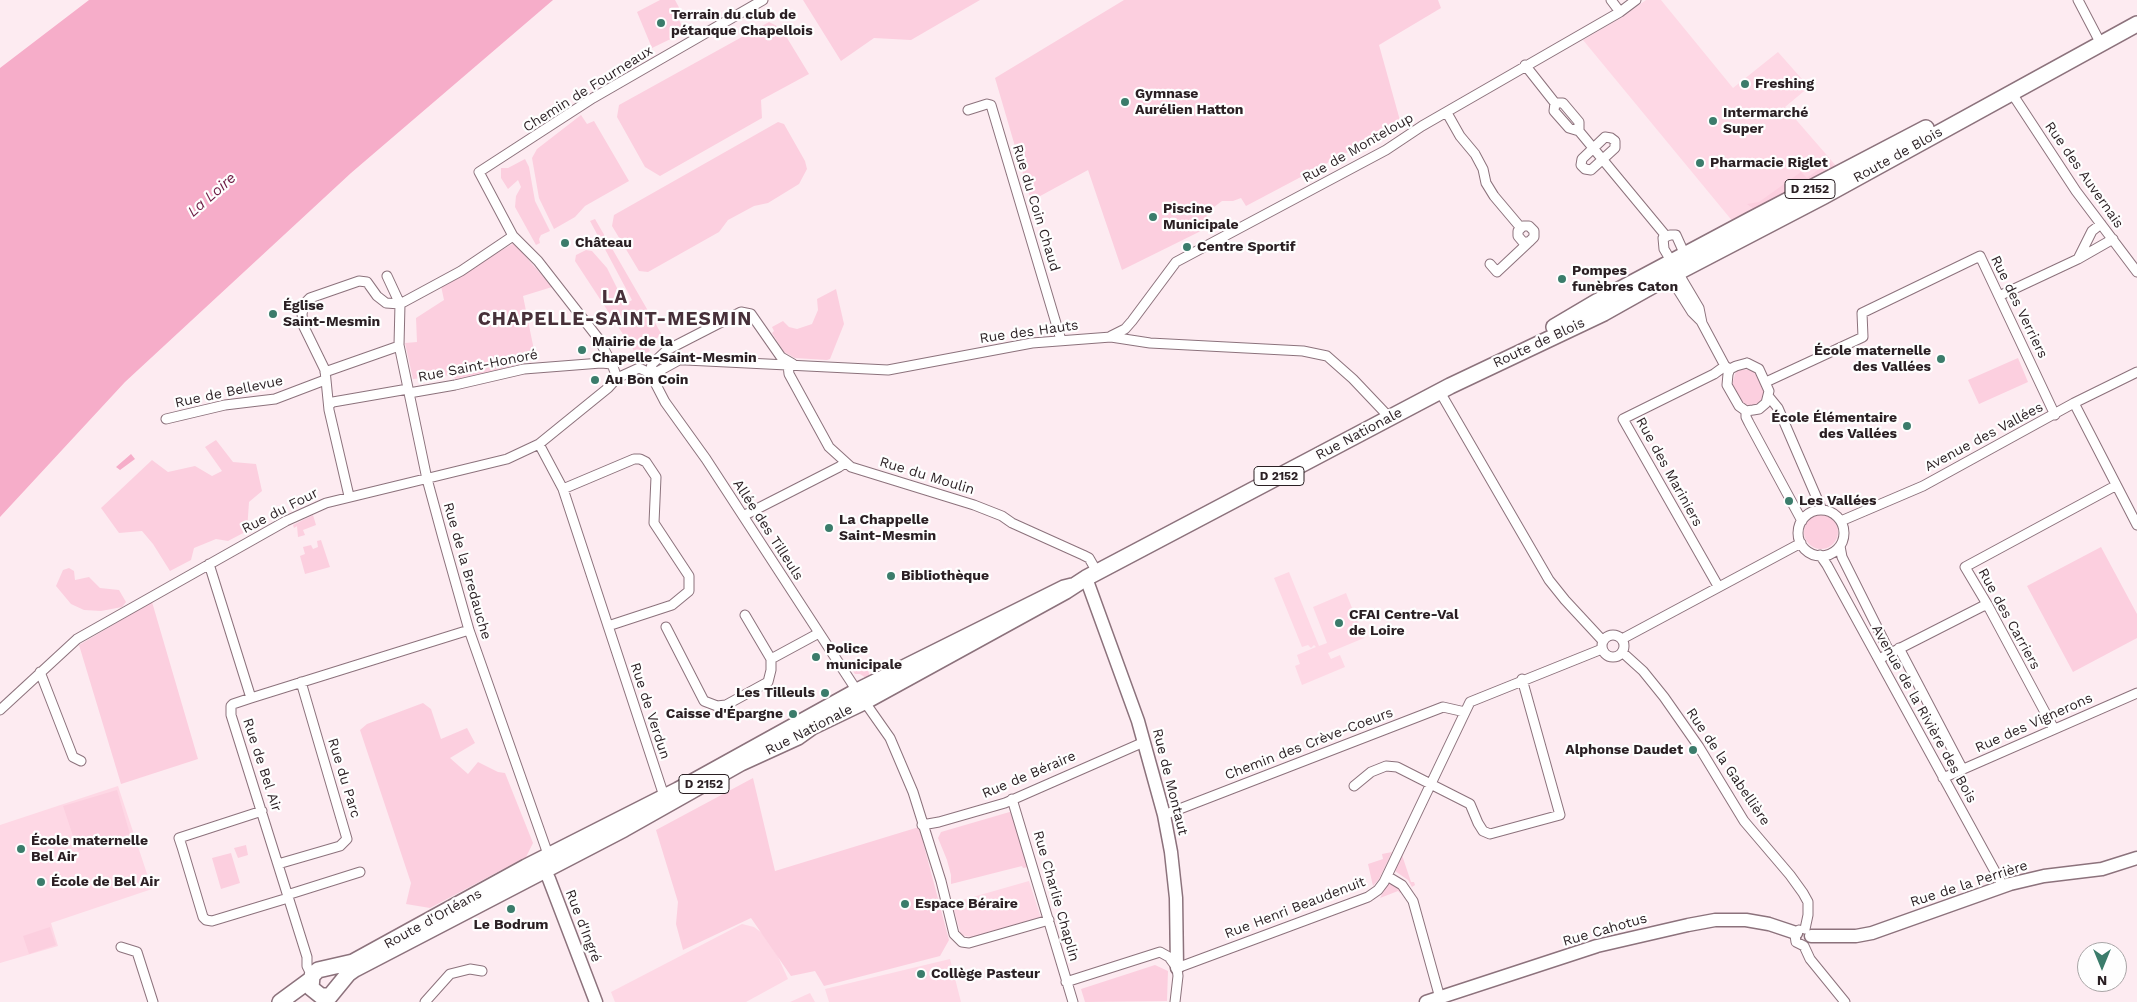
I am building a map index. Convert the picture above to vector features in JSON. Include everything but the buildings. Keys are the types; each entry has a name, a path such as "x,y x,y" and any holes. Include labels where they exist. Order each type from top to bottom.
{"main road":[{"name":"Route de Blois","path":"1888,154 2011,92 2099,40 2137,15"},
{"name":"Route de Blois","path":"1486,367 1604,313 1677,267 2099,40 2137,24"},
{"name":"Rue Nationale","path":"546,864 666,800 782,745 860,696 1066,591 1085,579 1486,367"},
{"name":"Route d'Orléans","path":"280,1002 316,974 353,962 546,864"},
{"name":"Route d'Orléans","path":"330,996 348,974 355,969 546,864"},
{"path":"328,969 336,975 338,980 330,996 311,988 316,974 328,969"},
{"path":"288,1002 330,996"}],"street":[{"name":"Chemin de Fourneaux","path":"513,236 479,172 593,98 763,0"},
{"path":"1611,0 1620,12"},
{"name":"Rue de Monteloup","path":"1111,336 1125,329 1176,262 1339,176 1525,65 1620,12 1636,0"},
{"path":"2078,0 2099,40"},
{"path":"1525,65 1555,102 1563,103 1579,122 1579,131 1666,236"},
{"name":"Rue des Auvernais","path":"2011,92 2076,191 2137,272"},
{"name":"Rue du Coin Chaud","path":"968,110 987,104 991,105 1061,340"},
{"path":"1446,113 1460,136 1475,154 1483,169 1486,183 1494,196 1521,228 1518,230 1518,236 1523,242 1529,242 1497,272 1490,264"},
{"path":"1604,137 1611,138 1615,141 1615,148 1603,159 1591,170 1585,169 1581,165 1582,159 1604,137"},
{"path":"2078,259 2092,231 2101,224"},
{"path":"1677,267 1678,238 1673,234 1663,238 1662,244 1677,267 1692,312 1702,323 1728,368 1727,385 1739,406 1746,411 1758,409 1766,403 1769,397"},
{"path":"349,496 329,405 325,374 303,325 302,314 304,304 310,298 359,280 367,282 377,296 386,303 400,304 461,270 513,236 538,261 598,338 612,364 616,378"},
{"path":"1999,296 2078,259 2113,239"},
{"name":"Rue des Verriers","path":"1766,382 1863,337 1862,313 1980,256 2055,415"},
{"name":"Rue de la Bredauche","path":"387,276 400,304 399,346 427,479 469,630 546,864"},
{"path":"650,372 652,364 667,350 741,312 751,314 780,357 790,365"},
{"name":"Rue des Hauts","path":"650,372 659,371 679,360 888,370 1032,343 1111,336 1150,343 1303,351 1327,356 1353,379 1390,418"},
{"name":"Rue de Bellevue","path":"166,419 225,405 276,399 325,374 399,346"},
{"path":"767,364 772,357 772,346"},
{"name":"Rue Saint-Honoré","path":"329,405 333,402 409,391 524,369 601,362 612,364"},
{"path":"1728,368 1748,363 1759,369 1766,382 1769,397 1778,408 1822,510"},
{"name":"Rue du Moulin","path":"790,365 789,374 829,447 845,463 851,467 974,505 1002,516 1012,523 1089,558 1085,579"},
{"name":"Rue du Four","path":"0,710 76,639 306,510 349,496 507,459 539,444 608,388 616,378 639,368 650,372"},
{"name":"Rue des Mariniers","path":"1718,586 1623,419 1728,368"},
{"name":"Allée des Tilleuls","path":"650,372 666,402 860,696"},
{"name":"Avenue des Vallées","path":"1841,521 1922,486 2074,403 2137,372"},
{"path":"1440,392 1549,580 1602,645 1604,652 1611,657 1616,656 1622,652 1624,646 1622,638 1610,634 1602,645 1477,698 1470,702 1464,712"},
{"path":"2074,403 2115,486 2137,525"},
{"path":"1746,411 1749,423 1802,520"},
{"name":"Rue de Verdun","path":"539,444 563,489 666,800"},
{"path":"563,489 634,459 646,462 656,477 654,523 689,576 689,591 672,605 608,626"},
{"path":"743,516 845,463"},
{"name":"Rue des Carriers","path":"2054,729 1965,567 2115,486"},
{"path":"1622,638 1800,543 1798,534 1802,520 1810,512 1822,510 1836,515 1841,521"},
{"name":"Avenue de la Rivière des Bois","path":"1841,521 1844,533 1840,546 1842,557 1890,653"},
{"name":"Avenue de la Rivière des Bois","path":"1800,543 1808,551 1820,555 1827,565 2003,886"},
{"path":"1820,555 1828,554 1840,546"},
{"path":"209,564 251,698"},
{"name":"Rue de Montaut","path":"1085,579 1138,721 1164,815 1171,852 1176,898 1178,976 1175,1002"},
{"path":"1879,658 1987,604"},
{"path":"666,627 704,701 717,706 726,705 768,682 771,670 771,659 745,615"},
{"name":"Rue de Bel Air","path":"316,974 307,966 306,957 230,710 233,704 469,630"},
{"path":"771,659 819,633"},
{"name":"Avenue de la Rivière des Bois","path":"1899,648 1962,768"},
{"name":"Rue de la Gabellière","path":"1622,652 1643,671 1664,698 1698,747 1744,821 1790,875 1808,902 1808,915 1804,936"},
{"path":"40,672 73,757 81,761"},
{"path":"1354,786 1371,772 1386,766 1397,767 1470,804 1483,831 1490,834 1560,815 1522,679"},
{"name":"Rue du Parc","path":"278,864 340,846 347,839 301,682"},
{"name":"Rue des Vignerons","path":"1943,778 1962,768 2137,693"},
{"path":"860,696 890,738 913,792 941,881 954,934 962,942 976,942 1049,920"},
{"name":"Chemin des Crève-Coeurs","path":"1164,815 1443,707 1454,708 1464,712"},
{"name":"Rue Henri Beaudenuit","path":"1177,968 1368,897 1378,890 1387,876 1464,712"},
{"name":"Rue de Béraire","path":"922,825 948,820 1012,799 1144,742"},
{"name":"Rue Charlie Chaplin","path":"1012,799 1072,1002"},
{"path":"262,811 179,838 203,917 206,920 212,921 360,872"},
{"name":"Rue de la Perrière","path":"1804,936 1856,936 1872,933 2003,886 2044,876 2102,870 2137,858"},
{"name":"Rue d'Ingré","path":"546,864 596,1002"},
{"path":"1387,876 1402,886 1413,901 1431,1001"},
{"name":"Rue Cahotus","path":"1431,1001 1597,946 1715,920 1746,920 1769,924 1804,936"},
{"path":"1804,936 1811,961 1845,1002"},
{"path":"121,947 136,952 153,1002"},
{"path":"1066,982 1160,952 1169,957 1177,968"},
{"path":"425,1002 450,974 470,969 482,971"}],"shaded area":[{"name":"Terrain du club de pétanque Chapellois","path":"660,0 675,0 682,13 677,16 685,32 652,48 637,12"},
{"path":"803,0 980,0 911,40 874,38 841,61"},
{"path":"1124,0 1438,0 1441,8 1379,45 1401,124 1246,206 1241,198 1233,201 1222,201 1206,213 1209,227 1122,270 1088,170 1031,201 995,78"},
{"path":"1646,0 1661,0 1733,88 1778,52 1809,87 1785,107 1838,168 1734,223 1583,40 1624,16"},
{"path":"769,22 781,28 809,74 761,100 762,118 660,176 645,167 617,117 619,105"},
{"path":"581,115 587,124 594,121 629,181 585,206 575,217 554,229 539,198 532,158 537,149"},
{"path":"778,122 784,124 805,161 807,169 799,184 768,203 754,206 728,220 719,232 648,272 639,271 612,226 614,215"},
{"path":"1825,156 1835,168 1755,210 1747,204 1759,202 1801,172 1807,178 1823,166 1820,159"},
{"path":"525,159 529,167 535,201 550,231 541,235 540,243 536,245 515,207 516,196 521,187 518,180 508,189 501,178 501,168 508,168"},
{"path":"595,219 662,335 646,344 650,351 638,357 575,261 576,255 586,250 592,251 607,268 625,304 632,300 590,221"},
{"path":"514,243 552,287 523,296 535,355 528,362 456,381 453,375 413,379 405,343 417,342 416,318 444,300 441,286"},
{"path":"836,289 844,324 830,359 795,358 784,352 772,333 774,331 772,327 783,321 789,327 797,329 812,324 818,310 817,299"},
{"path":"2018,358 2028,382 1979,404 1968,380"},
{"path":"1738,370 1754,371 1764,390 1765,396 1762,401 1754,406 1743,404 1732,385 1735,374"},
{"path":"216,440 233,462 256,464 262,491 249,502 247,531 228,541 216,539 194,548 191,560 170,571 153,544 142,531 119,533 101,508 152,460 168,472 195,466 212,476 222,471 205,447"},
{"path":"313,515 316,525 303,530 305,535 298,537 297,526 294,528 293,525"},
{"path":"1821,515 1828,516 1833,520 1837,525 1837,539 1833,544 1828,548 1821,549 1814,548 1809,544 1805,539 1804,532 1805,525 1809,520 1814,516"},
{"path":"321,540 330,567 305,574 300,556 305,554 303,547 311,545 313,549 318,547 317,541"},
{"path":"2101,547 2137,614 2137,638 2073,672 2027,586"},
{"path":"69,568 74,571 75,580 89,577 100,588 119,590 126,602 122,607 101,611 84,610 71,604 56,586 63,570"},
{"name":"CFAI Centre-Val de Loire","path":"1289,572 1319,646 1327,643 1313,607 1346,593 1364,638 1328,653 1331,659 1340,655 1345,667 1302,685 1295,666 1300,664 1297,655 1316,647 1314,645 1311,648 1308,645 1302,647 1274,578"},
{"path":"152,602 198,759 121,784 79,645"},
{"path":"865,663 870,676 866,678 860,674 855,674 851,668"},
{"path":"423,703 431,709 441,739 467,728 475,743 450,758 468,774 478,762 498,772 505,773 533,843 526,857 430,908 406,904 411,883 360,730 367,724"},
{"path":"753,778 775,871 919,827 949,940 940,956 824,986 815,971 791,976 751,918 683,950 676,924 678,902 656,830"},
{"path":"118,786 152,889 51,923 58,946 0,963 0,825"},
{"path":"117,790 130,834 78,851 63,806"},
{"path":"1013,811 1029,867 1023,868 1022,866 951,884 947,860 938,838 941,832"},
{"path":"246,845 248,855 238,858 234,848"},
{"path":"1392,852 1379,879 1373,886 1368,864 1383,859 1382,854"},
{"path":"231,853 240,883 221,889 212,858"},
{"path":"1402,855 1411,882 1414,882 1415,885 1412,887 1408,880 1395,871"},
{"path":"1390,880 1402,892 1398,891 1380,898"},
{"path":"1029,881 1041,918 975,938 961,935 952,903"},
{"path":"742,924 754,927 770,939 788,979 746,1002 615,1002 611,992"},
{"path":"50,927 56,945 29,954 23,936"},
{"name":"Collège Pasteur","path":"950,959 961,1002 829,1002 825,989"},
{"path":"1155,965 1168,971 1167,1001 1085,1002 1081,989"},
{"path":"810,993 815,1002 790,1002"}],"water":[{"name":"La Loire","path":"89,0 553,0 351,173 125,382 0,517 0,68"},
{"path":"131,454 135,459 120,470 116,467"}],"place":[{"name":"Terrain du club de pétanque Chapellois","path":"661,23"},
{"name":"Freshing","path":"1745,84"},
{"name":"Gymnase Aurélien Hatton","path":"1125,102"},
{"name":"Intermarché Super","path":"1713,121"},
{"name":"Pharmacie Riglet","path":"1700,163"},
{"name":"Piscine Municipale","path":"1153,217"},
{"name":"Château","path":"565,243"},
{"name":"Centre Sportif","path":"1187,247"},
{"name":"Pompes funèbres Caton","path":"1562,279"},
{"name":"Église Saint-Mesmin","path":"273,314"},
{"name":"Mairie de la Chapelle-Saint-Mesmin","path":"582,350"},
{"name":"École maternelle des Vallées","path":"1941,359"},
{"name":"Au Bon Coin","path":"595,380"},
{"name":"École Élémentaire des Vallées","path":"1907,426"},
{"name":"Les Vallées","path":"1789,501"},
{"name":"La Chappelle Saint-Mesmin","path":"829,528"},
{"name":"Bibliothèque","path":"891,576"},
{"name":"CFAI Centre-Val de Loire","path":"1339,623"},
{"name":"Police municipale","path":"816,657"},
{"name":"Les Tilleuls","path":"825,693"},
{"name":"Caisse d'Épargne","path":"793,714"},
{"name":"Alphonse Daudet","path":"1693,750"},
{"name":"École maternelle Bel Air","path":"21,849"},
{"name":"École de Bel Air","path":"41,882"},
{"name":"Espace Béraire","path":"905,904"},
{"name":"Le Bodrum","path":"511,909"},
{"name":"Collège Pasteur","path":"921,974"}],"district":[{"name":"LA CHAPELLE-SAINT-MESMIN","path":"615,308"}]}
